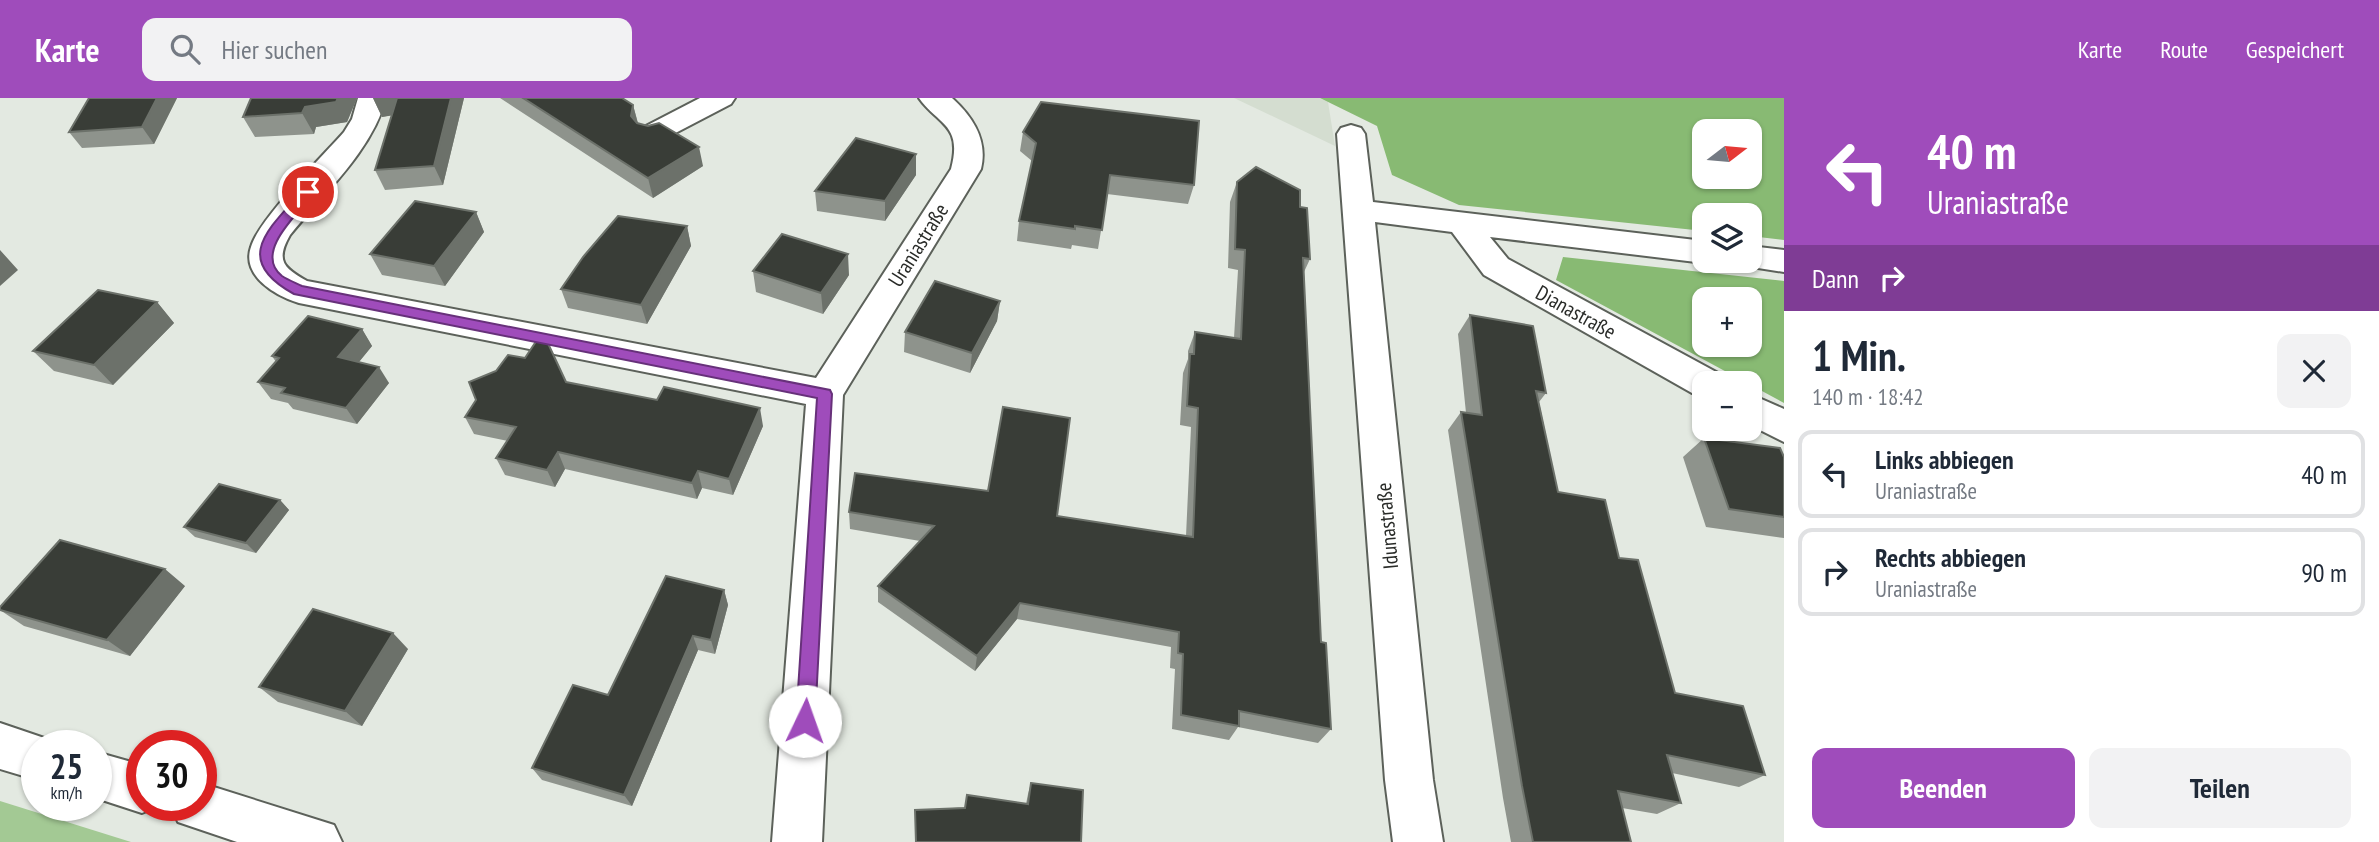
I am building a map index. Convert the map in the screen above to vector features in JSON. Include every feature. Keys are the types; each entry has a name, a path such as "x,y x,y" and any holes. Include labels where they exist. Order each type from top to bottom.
{"street":[{"path":"372,98 366,119 355,137 277,229 266,248 267,266 277,279 299,290 825,394"},
{"path":"652,134 722,98"},
{"name":"Uraniastraße","path":"797,842 825,394 971,157 968,138 958,121 933,98"},
{"name":"Idunastraße","path":"1351,134 1409,780 1418,842"},
{"path":"1357,210 1692,251"},
{"name":"Dianastraße","path":"1462,223 1496,267 1692,376"},
{"path":"1762,258 1784,261"},
{"path":"1762,415 1784,427"},
{"path":"0,746 21,752"},
{"path":"217,812 317,842"}],"shaded area":[{"path":"1234,98 1320,98 1328,102 1335,146"}],"green space":[{"path":"1320,98 1784,98 1784,240 1762,237 1762,203 1692,203 1692,230 1459,205 1392,175 1377,126"},
{"path":"1563,257 1784,281 1784,403 1762,391 1762,371 1725,371 1699,357 1762,357 1762,287 1692,287 1692,353 1556,280"},
{"path":"0,801 21,808 21,821 64,821 131,842 0,842"}],"building":[{"path":"89,98 157,98 142,127 69,132"},
{"path":"251,98 338,98 336,102 305,107 302,113 243,117"},
{"path":"397,98 451,98 434,166 375,170"},
{"path":"523,98 622,98 633,105 631,116 637,123 648,126 659,123 699,147 648,178"},
{"path":"1041,102 1199,121 1194,185 1110,175 1102,230 1019,221 1036,143 1023,132"},
{"path":"856,138 916,154 885,201 815,191"},
{"path":"1256,167 1300,190 1300,207 1307,208 1310,259 1303,258 1321,642 1326,643 1331,729 1239,711 1239,726 1181,715 1183,654 1178,653 1179,632 1020,603 977,656 878,586 934,526 849,512 855,473 988,491 1003,407 1070,418 1057,516 1193,537 1198,408 1187,406 1190,354 1194,354 1195,332 1241,339 1245,250 1235,249 1237,182"},
{"path":"415,201 476,212 434,266 370,254"},
{"path":"618,216 687,226 641,305 561,289 583,257"},
{"path":"782,234 848,254 821,293 753,271"},
{"path":"935,281 1000,301 972,353 905,332"},
{"path":"98,290 157,302 94,365 33,351"},
{"path":"1470,315 1533,326 1546,393 1536,391 1558,492 1605,500 1619,558 1638,560 1675,693 1743,706 1765,775 1667,755 1681,803 1618,791 1631,842 1533,842 1461,412 1482,415"},
{"path":"308,316 362,329 338,357 379,367 346,408 281,393 285,388 258,382 279,358 272,356"},
{"path":"539,337 546,339 566,382 657,400 664,387 760,408 729,479 698,471 692,483 558,452 547,470 496,458 516,427 465,417 476,400 469,382 496,371 508,355 525,358"},
{"path":"1705,441 1780,448 1784,457 1784,517 1729,509"},
{"path":"219,484 280,500 246,543 184,527"},
{"path":"60,540 165,569 107,640 0,610"},
{"path":"666,576 724,590 711,640 693,636 624,795 532,768 573,685 608,695"},
{"path":"313,609 393,633 345,711 259,687"},
{"path":"1031,783 1083,790 1081,842 916,842 915,810 965,808 967,795 1028,804"}],"route":[{"path":"308,192 277,229 266,248 267,266 277,279 299,290 825,394 805,721"}]}
